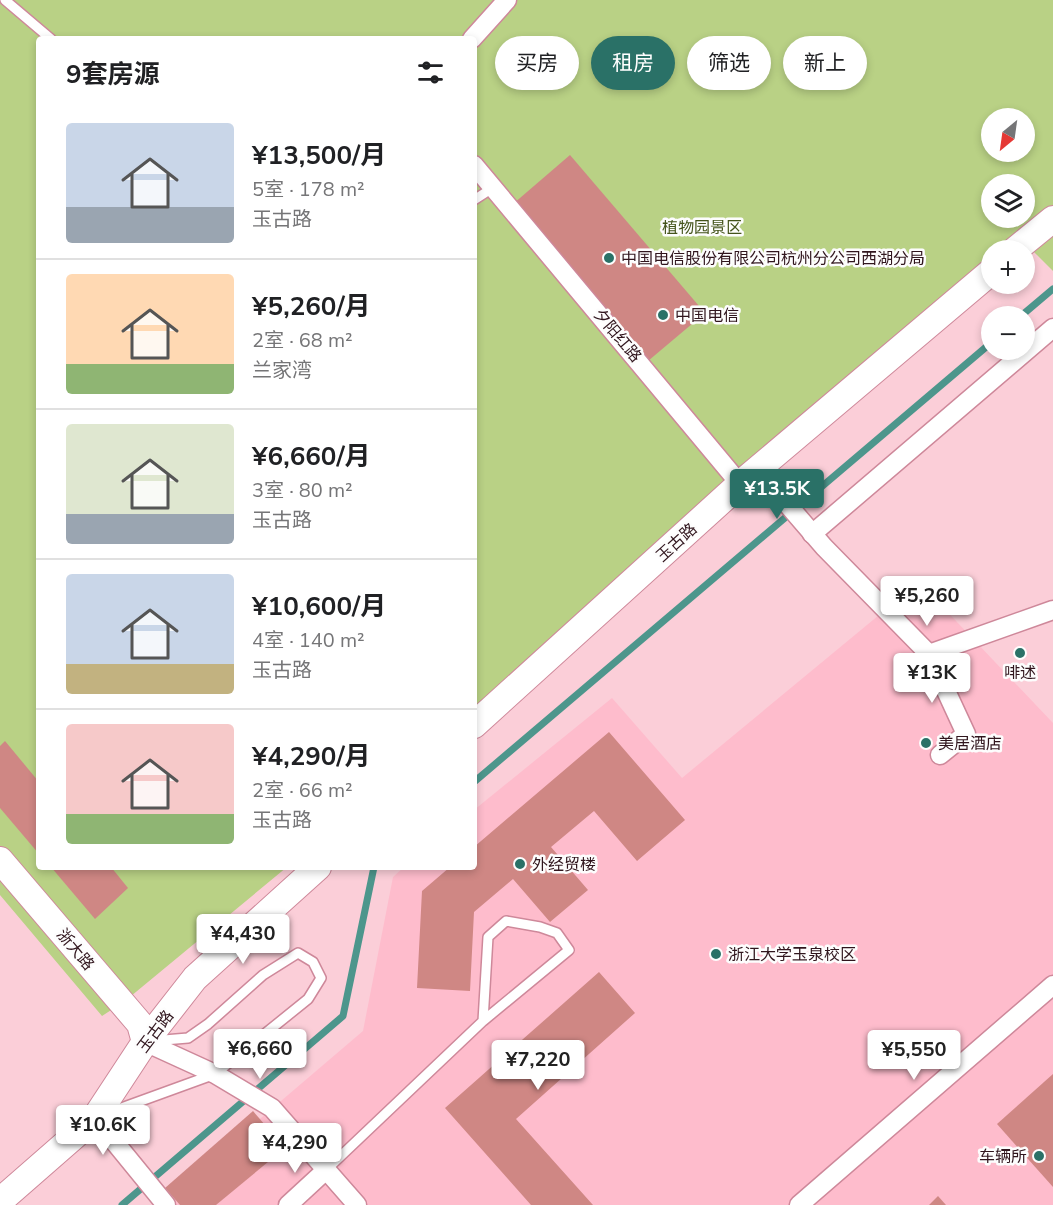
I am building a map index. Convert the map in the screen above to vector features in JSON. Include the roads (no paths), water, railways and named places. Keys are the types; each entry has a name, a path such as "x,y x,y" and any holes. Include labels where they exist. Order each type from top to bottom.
{"street":[{"path":"475,36 507,0"},
{"name":"夕阳红路","path":"477,168 749,476 818,540 929,654 966,734 940,755"},
{"path":"1027,240 1053,219"},
{"name":"玉古路","path":"477,722 749,476 981,280"},
{"path":"818,540 1053,328"},
{"path":"929,654 1053,610"},
{"name":"浙大路","path":"0,860 140,1024 145,1042"},
{"name":"玉古路","path":"0,1201 95,1118 145,1042 195,978 315,870"},
{"path":"799,1205 1053,985"},
{"path":"145,1042 215,1074 272,1108 357,1205"},
{"path":"95,1118 162,1200"},
{"path":"288,1205 326,1170"}],"lane":[{"path":"5,0 47,36"},
{"path":"477,198 494,188"},
{"path":"326,1170 483,1021 568,950 557,933 540,927 506,921 489,937 483,1021"},
{"path":"95,1118 215,1074 308,999 321,978 313,962 298,953 263,975 208,1024 188,1038 145,1042"}],"waterway":[{"path":"1033,306 1053,289"},
{"path":"477,779 981,351"},
{"path":"122,1205 343,1016 373,870"}],"place":[{"name":"中国电信股份有限公司杭州分公司西湖分局","path":"609,258"},
{"name":"中国电信","path":"663,315"},
{"name":"啡述","path":"1020,653"},
{"name":"美居酒店","path":"926,743"},
{"name":"外经贸楼","path":"520,864"},
{"name":"浙江大学玉泉校区","path":"716,954"},
{"name":"车辆所","path":"1039,1156"}],"park label":[{"name":"植物园景区","path":"702,227"}]}
